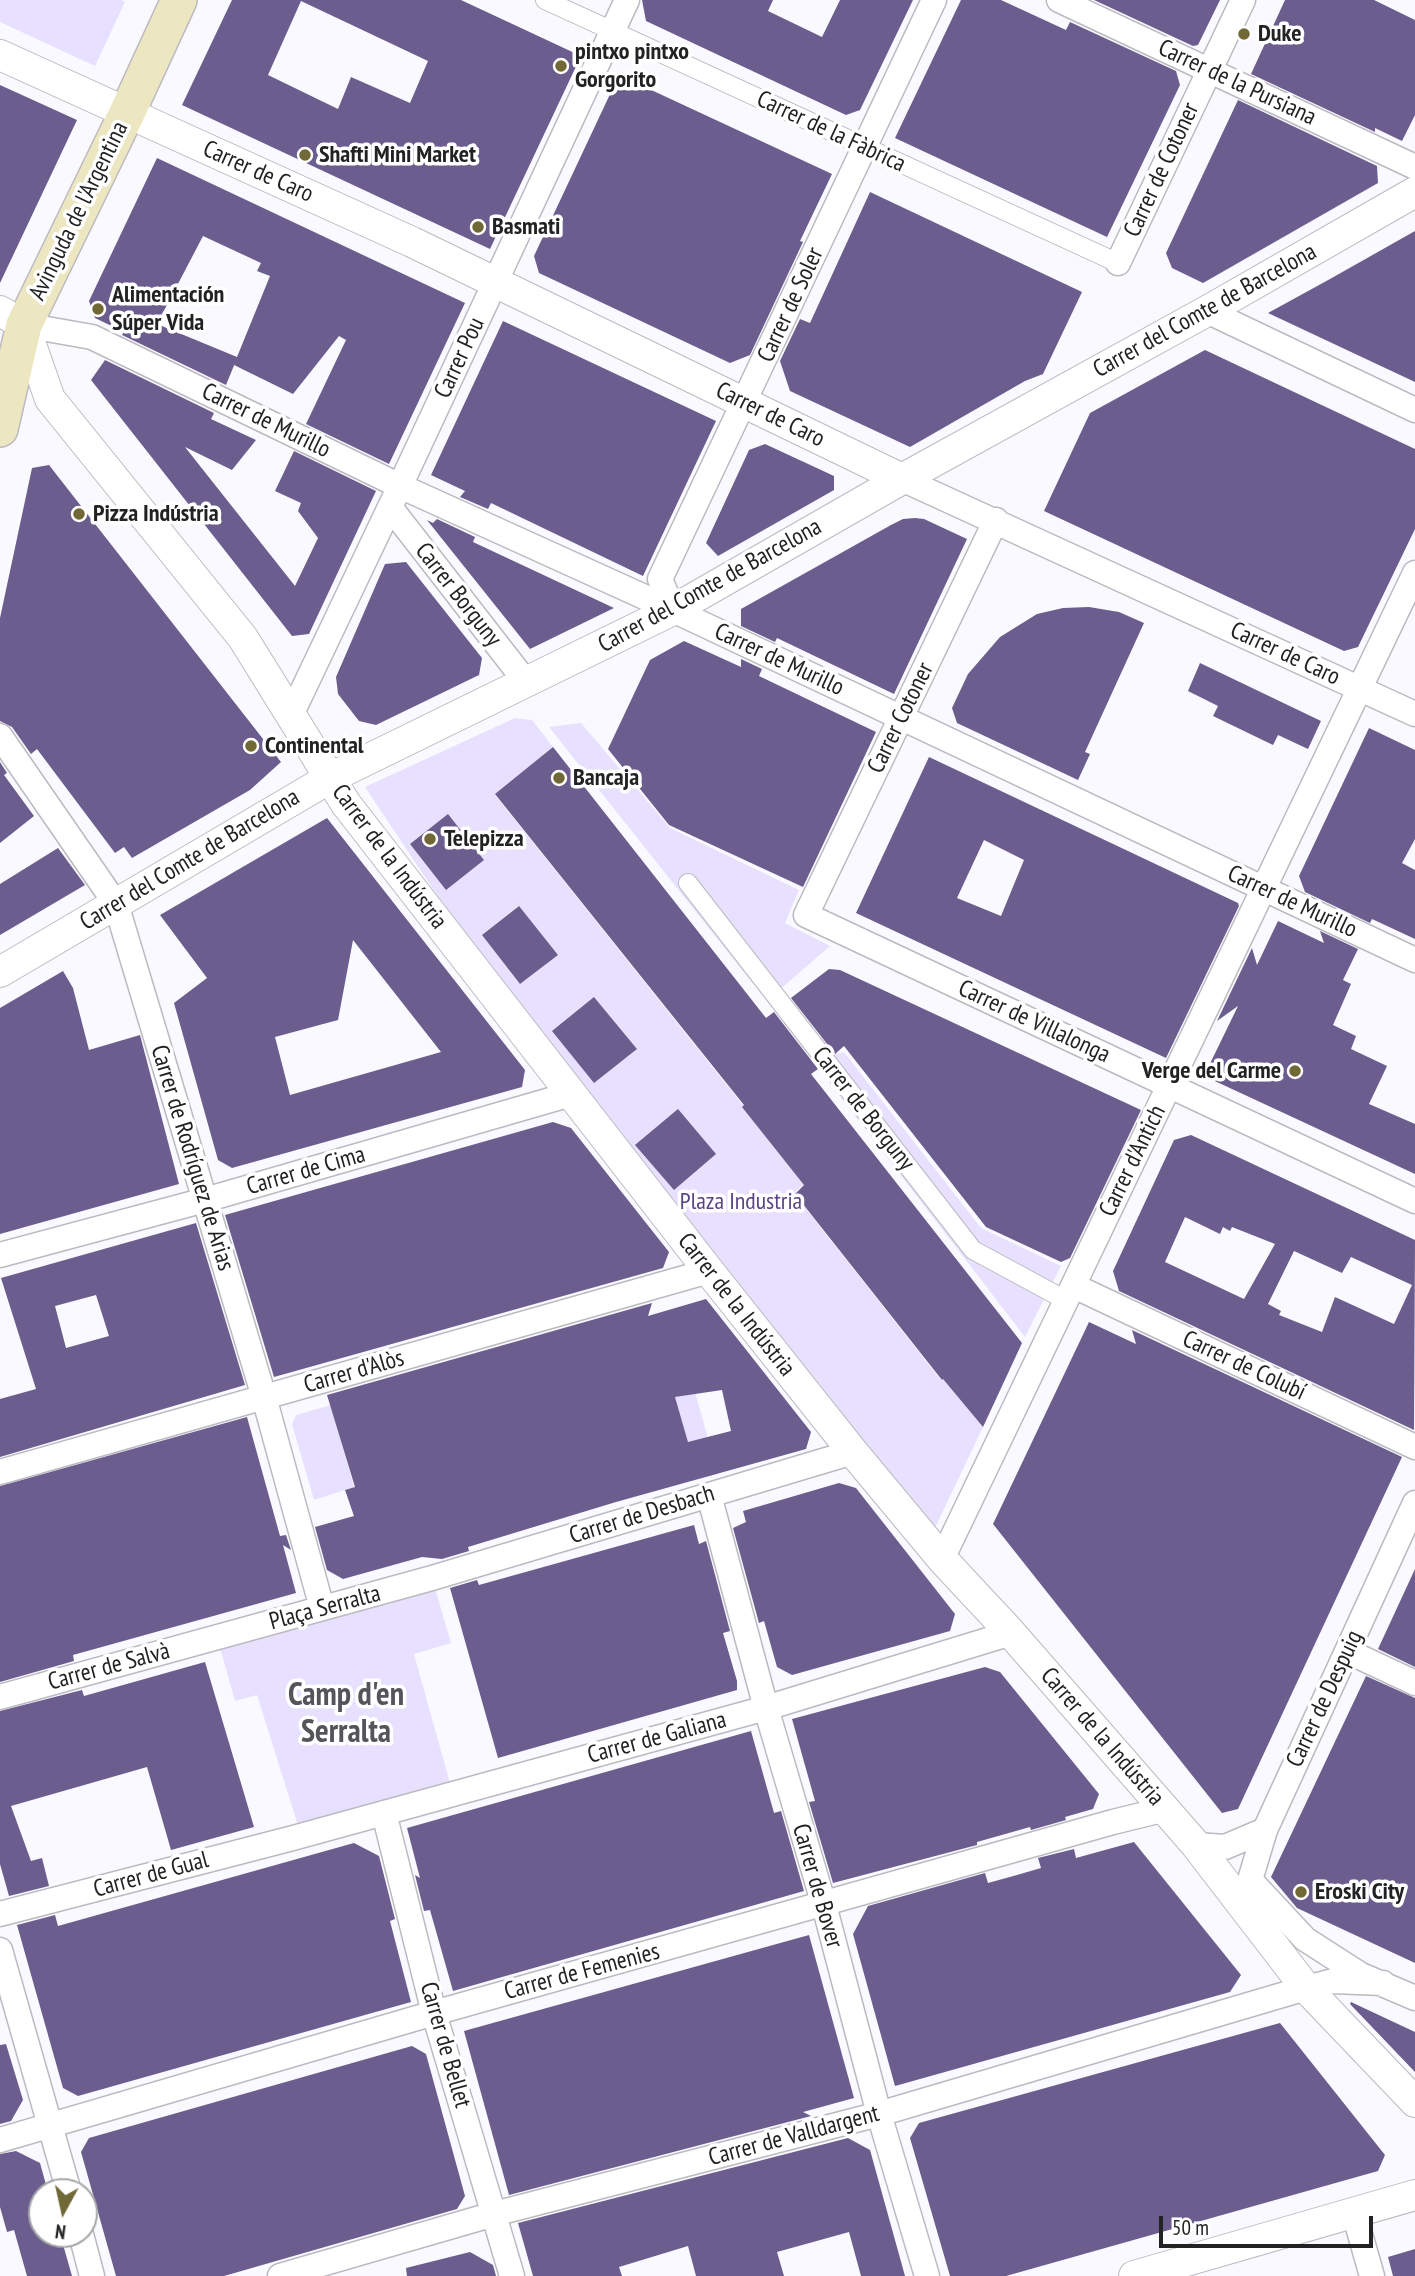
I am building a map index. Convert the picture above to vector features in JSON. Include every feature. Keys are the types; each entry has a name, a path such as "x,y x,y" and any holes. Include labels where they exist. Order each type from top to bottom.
{"main road":[{"name":"Avinguda de l'Argentina","path":"0,429 12,318 127,113 179,0"}],"street":[{"name":"Carrer de la Fàbrica","path":"545,0 1118,263"},
{"name":"Carrer Pou","path":"290,715 627,0"},
{"name":"Carrer de Soler","path":"673,610 660,579 934,0"},
{"name":"Carrer de la Pursiana","path":"1059,0 1415,167"},
{"name":"Carrer de Cotoner","path":"1118,263 1243,0"},
{"name":"Carrer de Caro","path":"0,55 412,242 902,479 1415,714"},
{"name":"Carrer del Comte de Barcelona","path":"0,972 330,778 673,610 902,479 1207,312 1415,192"},
{"path":"1207,312 1415,410"},
{"name":"Carrer de Murillo","path":"12,318 92,337 395,496 673,610 1415,960"},
{"name":"Carrer de la Indústria","path":"12,318 50,399 243,638 346,804 709,1271 942,1559 1011,1633 1196,1845 1306,1988 1415,2102"},
{"name":"Carrer Borguny","path":"395,496 526,682"},
{"name":"Carrer Cotoner","path":"806,915 996,520"},
{"name":"Carrer d'Antich","path":"942,1559 1415,573"},
{"name":"Carrer de Rodríguez de Arias","path":"0,736 116,904 264,1397 322,1608"},
{"name":"Carrer de Borguny","path":"688,883 973,1250 1060,1297 1070,1292"},
{"name":"Carrer de Villalonga","path":"806,915 1415,1201"},
{"name":"Carrer de Cima","path":"0,1255 205,1200 571,1094"},
{"name":"Carrer d'Alòs","path":"0,1472 709,1271"},
{"name":"Carrer de Colubí","path":"1070,1292 1415,1447"},
{"name":"Carrer de Desbach","path":"432,1578 853,1452"},
{"name":"Carrer de Bover","path":"709,1495 766,1708 824,1905 879,2114 927,2276"},
{"name":"Carrer de Despuig","path":"1383,1983 1361,1975 1305,1939 1250,1880 1265,1830 1415,1503"},
{"name":"Plaça Serralta","path":"217,1637 432,1578"},
{"name":"Carrer de Galiana","path":"302,1835 766,1708 1011,1633"},
{"name":"Carrer de Salvà","path":"0,1697 217,1637"},
{"path":"1347,1651 1415,1683"},
{"name":"Carrer de Femenies","path":"0,2140 435,2013 1113,1822 1166,1810"},
{"name":"Carrer de Bellet","path":"384,1813 435,2013 512,2276"},
{"path":"1196,1845 1225,1847 1265,1830"},
{"name":"Carrer de Gual","path":"0,1914 302,1835"},
{"path":"0,1950 65,2178"},
{"name":"Carrer de Valldargent","path":"279,2276 494,2214 879,2114 1306,1988 1333,1981 1383,1983"},
{"path":"1383,1983 1415,1998"},
{"path":"1149,2274 1415,2195"},
{"path":"1354,2213 1372,2276"},
{"path":"85,2248 92,2276"}],"green space":[{"path":"0,0 125,2 95,66 0,22"},
{"name":"Plaza Industria","path":"515,718 532,720 553,747 495,795 805,1183 795,1195 941,1380 943,1379 983,1427 934,1530 674,1204 447,910 365,787","holes":["448,815 446,889 410,844","518,906 558,955 520,984 482,935","594,997 637,1049 594,1082"]},
{"path":"581,723 670,828 799,890 785,923 830,946 777,992 837,1054 844,1052 981,1228 1061,1266 1025,1337 766,1000 549,727"},
{"path":"695,1392 718,1474 699,1479 675,1397"},
{"path":"331,1405 354,1487 314,1500 292,1424 296,1415"},
{"path":"432,1578 451,1643 414,1654 453,1794 301,1835 257,1695 235,1701 217,1637"}],"building":[{"path":"232,0 461,0 581,56 490,249 182,105","holes":["301,1 428,61 410,103 351,77 338,109 268,75"]},
{"path":"642,0 773,0 768,11 822,37 840,0 913,0 860,110 846,115 646,21"},
{"path":"961,0 1001,0 1066,30 1070,22 1176,71 1180,85 1107,237 895,138"},
{"path":"1094,0 1220,0 1198,45 1193,46"},
{"path":"1285,0 1374,0 1415,20 1415,115 1402,141 1375,128 1375,132 1251,74"},
{"path":"619,75 832,174 750,355 730,363 539,273 534,256"},
{"path":"0,85 77,120 0,283"},
{"path":"1238,100 1377,166 1378,183 1203,283 1172,268 1166,253"},
{"path":"157,158 465,303 389,464 306,424 346,340 339,336 293,394 234,365 226,385 122,335 124,332 95,318 89,301","holes":["203,236 261,263 257,271 270,276 237,357 157,324"]},
{"path":"870,192 1082,292 1043,374 1025,381 910,447 790,391 780,361 800,319 810,323"},
{"path":"1415,231 1415,382 1268,313 1330,279"},
{"path":"503,321 716,421 643,576 491,503 488,509 460,497 465,491 431,475"},
{"path":"1205,350 1415,449 1415,529 1358,647 1344,651 1044,511 1090,413"},
{"path":"105,360 214,413 211,419 256,440 232,470 185,447 295,586 318,538 298,511 301,503 275,491 294,451 376,491 309,634 292,636 91,380"},
{"path":"765,444 834,476 834,490 718,556 706,543 749,450"},
{"path":"49,465 281,762 250,790 132,858 124,847 115,853 37,749 31,754 12,727 0,721 0,618 32,468"},
{"path":"437,519 475,537 473,542 614,608 530,649 427,520 433,523"},
{"path":"903,519 924,519 967,539 894,694 777,638 775,642 741,626 741,609 891,525"},
{"path":"406,562 482,658 479,675 376,725 359,721 338,694 336,677 385,564"},
{"path":"1089,607 1119,612 1144,623 1085,752 1090,754 1078,780 957,723 952,708 968,674 1000,637 1037,614 1063,608"},
{"path":"684,641 741,667 741,659 762,669 759,676 876,732 803,887 669,825 608,749 650,660"},
{"path":"1200,663 1321,721 1308,749 1278,735 1273,745 1213,716 1218,706 1188,691"},
{"path":"1369,728 1415,750 1415,839 1402,863 1415,870 1415,939 1372,919 1370,923 1305,892 1299,876"},
{"path":"553,747 766,1018 774,1012 818,1069 811,1074 1022,1343 983,1427 942,1380 795,1194 804,1185 742,1107 744,1105 495,794"},
{"path":"929,757 1238,903 1239,906 1166,1058 856,913","holes":["984,840 1024,860 1001,916 957,898"]},
{"path":"0,762 7,773 4,775 34,816 0,843"},
{"path":"448,814 484,860 446,890 410,844"},
{"path":"327,818 525,1070 522,1087 232,1168 218,1160 174,1003 207,978 160,915","holes":["353,940 441,1052 290,1095 275,1037 338,1020"]},
{"path":"58,848 85,885 0,935 0,884"},
{"path":"519,906 558,955 520,984 482,935"},
{"path":"1278,921 1324,943 1320,931 1358,949 1343,980 1351,984 1333,1025 1356,1036 1351,1049 1387,1066 1369,1104 1415,1124 1415,1174 1204,1076 1238,1006 1217,1021 1252,948 1257,965"},
{"path":"829,969 840,970 1141,1110 1070,1258 1061,1262 986,1227 844,1046 835,1054 791,998"},
{"path":"63,971 73,988 89,1050 140,1035 179,1184 0,1234 0,1008"},
{"path":"594,997 637,1049 594,1083 552,1031"},
{"path":"678,1109 716,1154 674,1190 635,1145"},
{"path":"553,1122 571,1128 669,1252 663,1268 274,1377 225,1215"},
{"path":"1191,1135 1415,1240 1414,1430 1119,1291 1113,1271 1174,1140","holes":["1185,1217 1220,1234 1223,1227 1230,1231 1232,1227 1275,1244 1244,1299 1165,1262","1294,1251 1342,1273 1351,1257 1412,1285 1394,1324 1335,1297 1322,1332 1279,1315 1281,1311 1268,1304"]},
{"path":"196,1223 245,1385 0,1457 0,1399 36,1389 1,1278","holes":["96,1295 109,1336 66,1348 55,1306"]},
{"path":"706,1299 811,1432 806,1449 616,1502 468,1547 469,1551 442,1559 422,1557 343,1579 327,1570 315,1527 354,1516 345,1490 355,1487 327,1395 652,1303 648,1316","holes":["722,1390 731,1431 688,1442 675,1397"]},
{"path":"1089,1322 1136,1344 1132,1330 1402,1457 1238,1809 1222,1813 993,1524"},
{"path":"247,1417 280,1536 286,1535 291,1550 283,1545 296,1593 73,1655 74,1661 0,1682 0,1486"},
{"path":"839,1483 856,1488 955,1614 950,1631 792,1675 777,1667 764,1621 759,1623 733,1528 746,1522 743,1511"},
{"path":"694,1525 699,1544 706,1541 730,1631 723,1633 737,1681 737,1690 498,1758 450,1588 477,1580 479,1585"},
{"path":"1415,1569 1415,1667 1378,1649"},
{"path":"205,1662 254,1827 171,1850 147,1767 11,1806 31,1861 42,1858 49,1886 9,1896 0,1864 0,1711 82,1690 84,1696"},
{"path":"985,1667 1000,1672 1099,1794 1093,1809 1031,1830 1030,1827 977,1842 977,1845 833,1883 809,1802 815,1801 792,1719"},
{"path":"1366,1676 1415,1698 1415,1963 1297,1908 1271,1877"},
{"path":"751,1731 774,1813 781,1811 804,1891 453,1991 430,1910 424,1911 415,1875 420,1878 407,1828"},
{"path":"1134,1842 1241,1975 1230,1992 895,2086 853,1934 868,1906 985,1873 988,1883 1017,1875 1041,1868 1038,1858 1074,1849 1076,1858"},
{"path":"354,1843 379,1856 395,1919 390,1921 411,2002 78,2096 63,2088 17,1925 55,1915 58,1926"},
{"path":"809,1935 854,2098 803,2112 811,2116 509,2195 464,2031"},
{"path":"1351,2002 1415,2032 1415,2072 1350,2004"},
{"path":"1280,2023 1385,2155 1378,2171 1006,2276 950,2276 910,2138 919,2123"},
{"path":"6,2044 23,2100 11,2121 0,2124 0,2045"},
{"path":"412,2046 426,2054 465,2196 457,2209 224,2276 116,2276 98,2212 98,2178 88,2178 81,2152 89,2138"},
{"path":"848,2138 870,2150 905,2276 861,2276 849,2232 777,2252 784,2276 696,2276 688,2246 619,2267 622,2276 533,2276 518,2223"},
{"path":"16,2151 40,2163 44,2178 28,2178 28,2248 64,2248 72,2276 27,2276 14,2230 7,2232 0,2207 0,2154"},
{"path":"1415,2249 1415,2276 1393,2276 1388,2257"},
{"path":"470,2252 493,2265 496,2276 407,2276 406,2268"}],"place":[{"name":"Duke","path":"1244,34"},
{"name":"pintxo pintxo Gorgorito","path":"561,66"},
{"name":"Shafti Mini Market","path":"305,155"},
{"name":"Basmati","path":"478,227"},
{"name":"Alimentación Súper Vida","path":"98,309"},
{"name":"Pizza Indústria","path":"79,514"},
{"name":"Continental","path":"251,746"},
{"name":"Bancaja","path":"559,778"},
{"name":"Telepizza","path":"430,839"},
{"name":"Verge del Carme","path":"1295,1071"},
{"name":"Eroski City","path":"1301,1892"}],"district":[{"name":"Camp d'en Serralta","path":"346,1714"}]}
